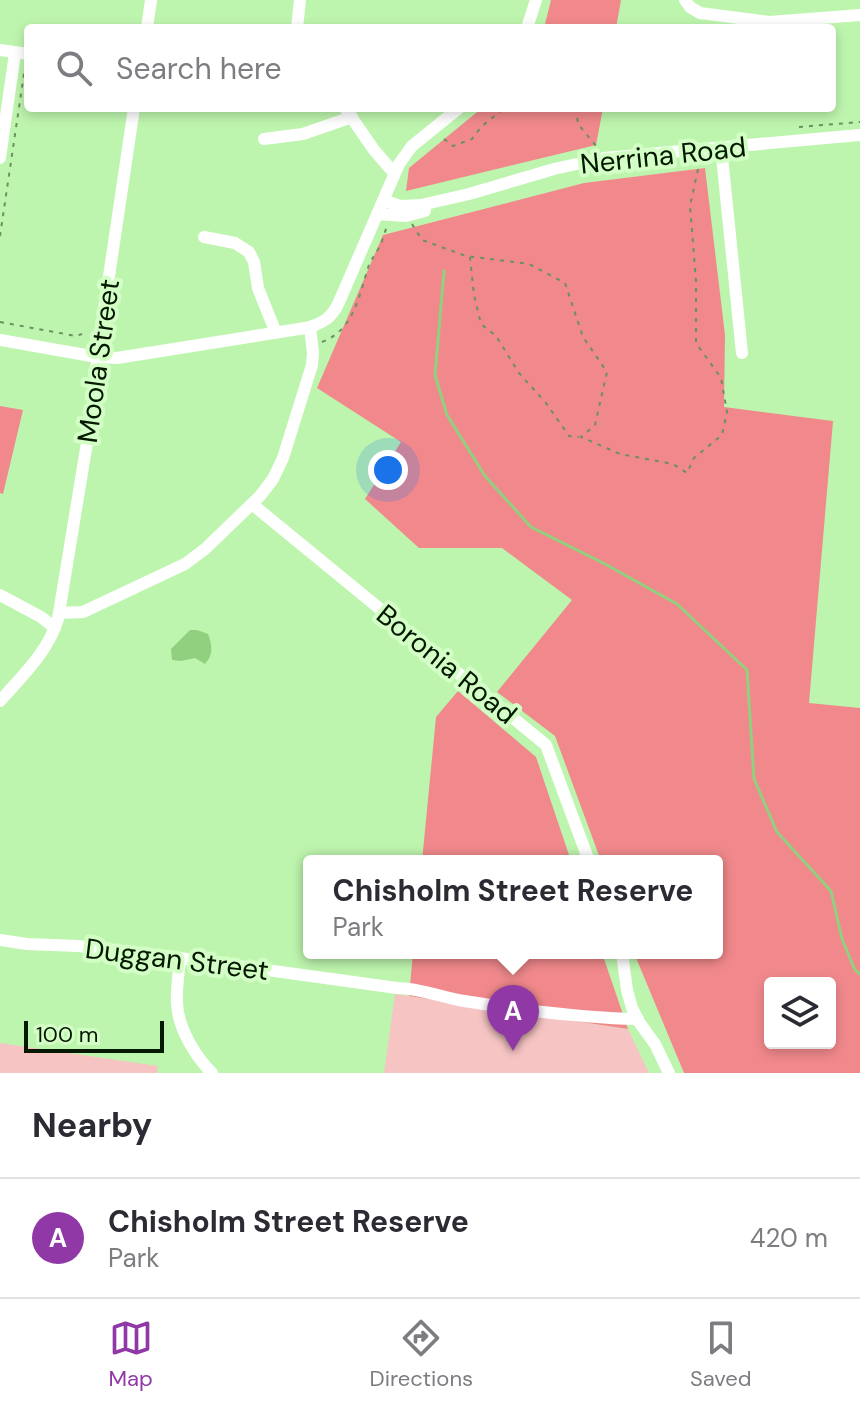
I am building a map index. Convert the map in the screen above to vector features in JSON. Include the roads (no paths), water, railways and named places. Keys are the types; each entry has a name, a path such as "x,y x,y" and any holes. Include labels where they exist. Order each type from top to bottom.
{"street":[{"path":"148,24 151,0"},
{"path":"297,24 300,0"},
{"path":"528,24 536,0"},
{"path":"686,2 693,10 704,13 770,22 860,15"},
{"path":"0,50 21,54 0,158"},
{"name":"Moola Street","path":"0,701 37,659 55,628 60,608 95,394 97,357 133,112"},
{"path":"0,340 117,358 315,326 336,309 394,173 412,146 454,112"},
{"path":"264,139 303,134 348,113 394,173"},
{"name":"Nerrina Road","path":"383,200 412,207 604,158 860,135"},
{"path":"721,147 742,353"},
{"name":"Nerrina Road","path":"377,214 422,212 469,194"},
{"path":"204,237 237,243 251,254 257,286 276,333"},
{"path":"60,608 80,613 185,564 205,549 271,483 283,458 319,349 315,326"},
{"name":"Boronia Road","path":"252,504 546,745 587,855"},
{"path":"0,595 55,628"},
{"name":"Duggan Street","path":"0,940 78,946 409,988 495,1006 578,1016 638,1019"},
{"path":"180,958 177,1000 180,1018 194,1049 212,1073"},
{"path":"623,959 628,994 638,1019 669,1073"}],"waterway":[{"path":"444,271 435,375 447,415 485,476 531,527 677,604 747,670 754,779 777,832 831,891 842,939 855,970 860,974"}],"place":[{"name":"Chisholm Street Reserve","path":"513,1051"}]}
